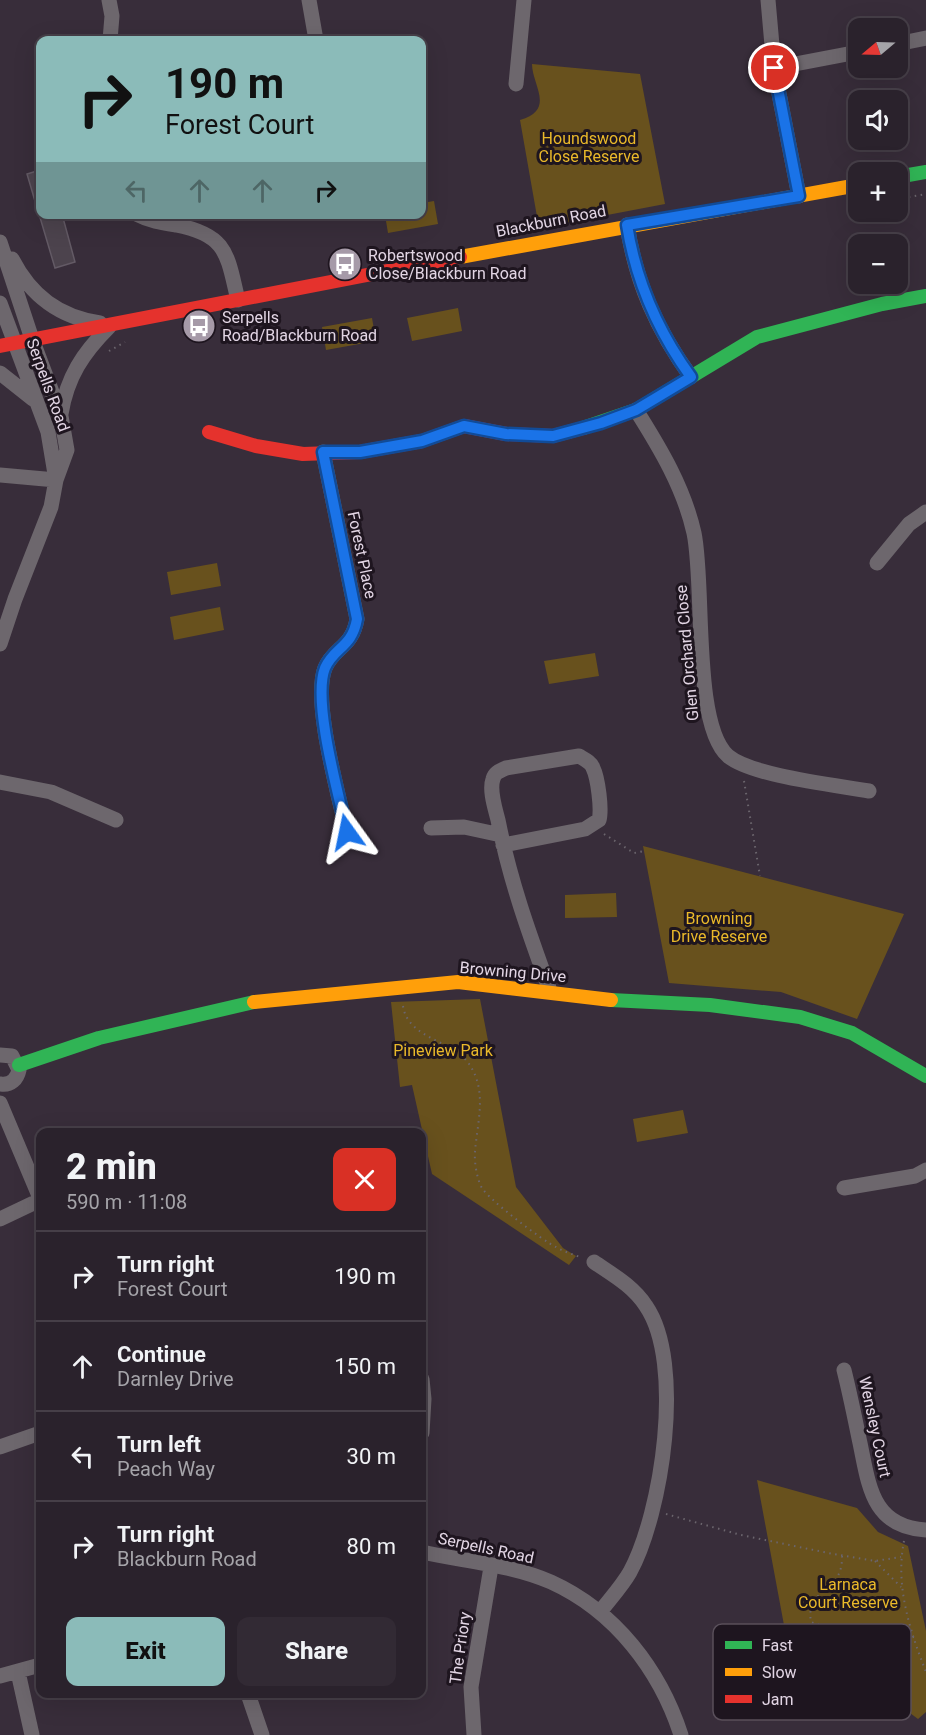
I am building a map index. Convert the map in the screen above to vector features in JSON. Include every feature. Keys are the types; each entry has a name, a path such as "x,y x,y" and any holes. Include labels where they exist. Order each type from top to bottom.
{"street":[{"path":"109,0 112,16 110,36"},
{"path":"309,0 315,36"},
{"path":"516,84 524,0"},
{"path":"768,0 774,68 799,196"},
{"path":"908,42 926,38"},
{"path":"774,68 848,53"},
{"path":"908,175 926,172"},
{"name":"Blackburn Road","path":"7,344 627,225 848,186"},
{"path":"148,219 198,231 218,242 225,251 238,300"},
{"path":"627,225 637,275 654,320 691,377"},
{"name":"Blackburn Road","path":"0,235 18,271 39,298 73,316 111,324"},
{"name":"Serpells Road","path":"0,242 32,339 61,416 67,450 56,480 51,507 0,644"},
{"path":"209,432 256,446 303,454 360,452 422,441 464,426 506,434 553,436 601,423 636,410 757,337 882,304 926,296"},
{"name":"Serpells Road","path":"0,303 7,344 37,403 48,432 56,480"},
{"name":"Serpells Road","path":"61,416 67,388 80,359 111,324"},
{"path":"0,373 13,381 37,403"},
{"name":"Glen Orchard Close","path":"636,410 665,456 694,533 708,716 720,747 742,764 869,791"},
{"name":"Forest Place","path":"323,452 357,619 354,635 326,667 321,693 347,832"},
{"path":"0,475 56,480"},
{"path":"877,563 909,525 926,512"},
{"path":"431,828 464,827 502,840 592,826 599,820 602,812 593,768 579,756 507,768 496,773 492,781 502,840 516,900 550,991"},
{"path":"0,782 51,792 116,820"},
{"name":"Browning Drive","path":"19,1065 99,1038 249,1003 458,982 550,991 627,1003 710,1005 800,1017 852,1033 926,1076"},
{"path":"0,1054 12,1056 19,1065 18,1076 5,1084 14,1132"},
{"path":"0,1103 36,1189"},
{"path":"844,1188 915,1176 926,1170"},
{"path":"0,1220 36,1201"},
{"path":"594,1262 624,1281 646,1306 659,1334 665,1370 666,1420 664,1452 652,1503 630,1572 600,1612"},
{"name":"Wensley Court","path":"844,1370 870,1492 882,1511 893,1522 926,1530"},
{"path":"0,1447 36,1434"},
{"name":"Serpells Road","path":"426,1553 522,1572 552,1582 600,1612 649,1665 670,1701 681,1735"},
{"name":"The Priory","path":"474,1735 471,1687 490,1567"},
{"path":"0,1676 36,1666"},
{"path":"18,1672 32,1735"},
{"path":"249,1698 262,1735"}],"path":[{"path":"908,197 926,194"},
{"path":"742,764 760,876"},
{"path":"592,826 634,853 644,852"},
{"path":"400,988 404,1014 416,1028 455,1050 471,1066 480,1091 475,1155 481,1188 500,1207 555,1247 594,1262"},
{"path":"652,1503 669,1516 693,1523 842,1556 876,1562 901,1557"},
{"path":"907,1527 901,1557 901,1587 911,1624"},
{"path":"817,1624 811,1622 809,1611 818,1594 834,1583 842,1570 842,1556"},
{"path":"876,1562 901,1587"},
{"path":"911,1625 926,1672"}],"green space":[{"name":"Houndswood Close Reserve","path":"532,64 640,74 665,204 539,228 520,120 531,116 540,103"},
{"path":"434,201 438,224 388,233 386,219 426,219 426,202"},
{"path":"458,308 462,331 412,341 407,318"},
{"path":"372,318 376,341 326,350 322,327"},
{"path":"217,563 221,586 171,595 167,572"},
{"path":"220,607 224,630 174,640 170,617"},
{"path":"595,653 599,676 549,684 544,661"},
{"name":"Browning Drive Reserve","path":"643,846 904,914 857,1019 781,992 669,983"},
{"path":"616,893 617,917 565,918 565,895"},
{"name":"Pineview Park","path":"480,999 516,1187 563,1248 576,1256 569,1265 432,1174 426,1147 426,1128 422,1128 412,1085 400,1087 391,1002"},
{"path":"683,1110 688,1133 637,1142 633,1119"},
{"name":"Larnaca Court Reserve","path":"757,1480 857,1508 878,1532 908,1546 926,1631 926,1712 918,1719 911,1714 911,1624 784,1624"}],"building":[{"path":"36,171 36,205 27,174"},
{"path":"40,219 63,219 75,262 55,268"}],"traffic: fast":[{"path":"908,175 926,172"},
{"path":"583,428 636,410 757,337 882,304 926,296"},
{"path":"611,1000 710,1005 800,1017 852,1033 926,1076"},
{"path":"19,1065 99,1038 254,1002"}],"traffic: slow":[{"path":"460,257 848,187"},
{"path":"254,1002 458,982 611,1000"}],"traffic: jam":[{"path":"0,346 460,257"},
{"path":"209,432 256,446 303,454 360,452 422,441 464,426 506,434 553,436 583,428"}],"place":[{"name":"Robertswood Close/Blackburn Road","path":"345,264"},
{"name":"Serpells Road/Blackburn Road","path":"199,326"}],"route":[{"path":"347,832 333,767 321,693 326,667 354,635 357,619 323,452 360,452 422,441 464,426 506,434 553,436 601,423 636,410 691,377 671,350 654,320 637,275 627,225 799,196 774,68"}]}
